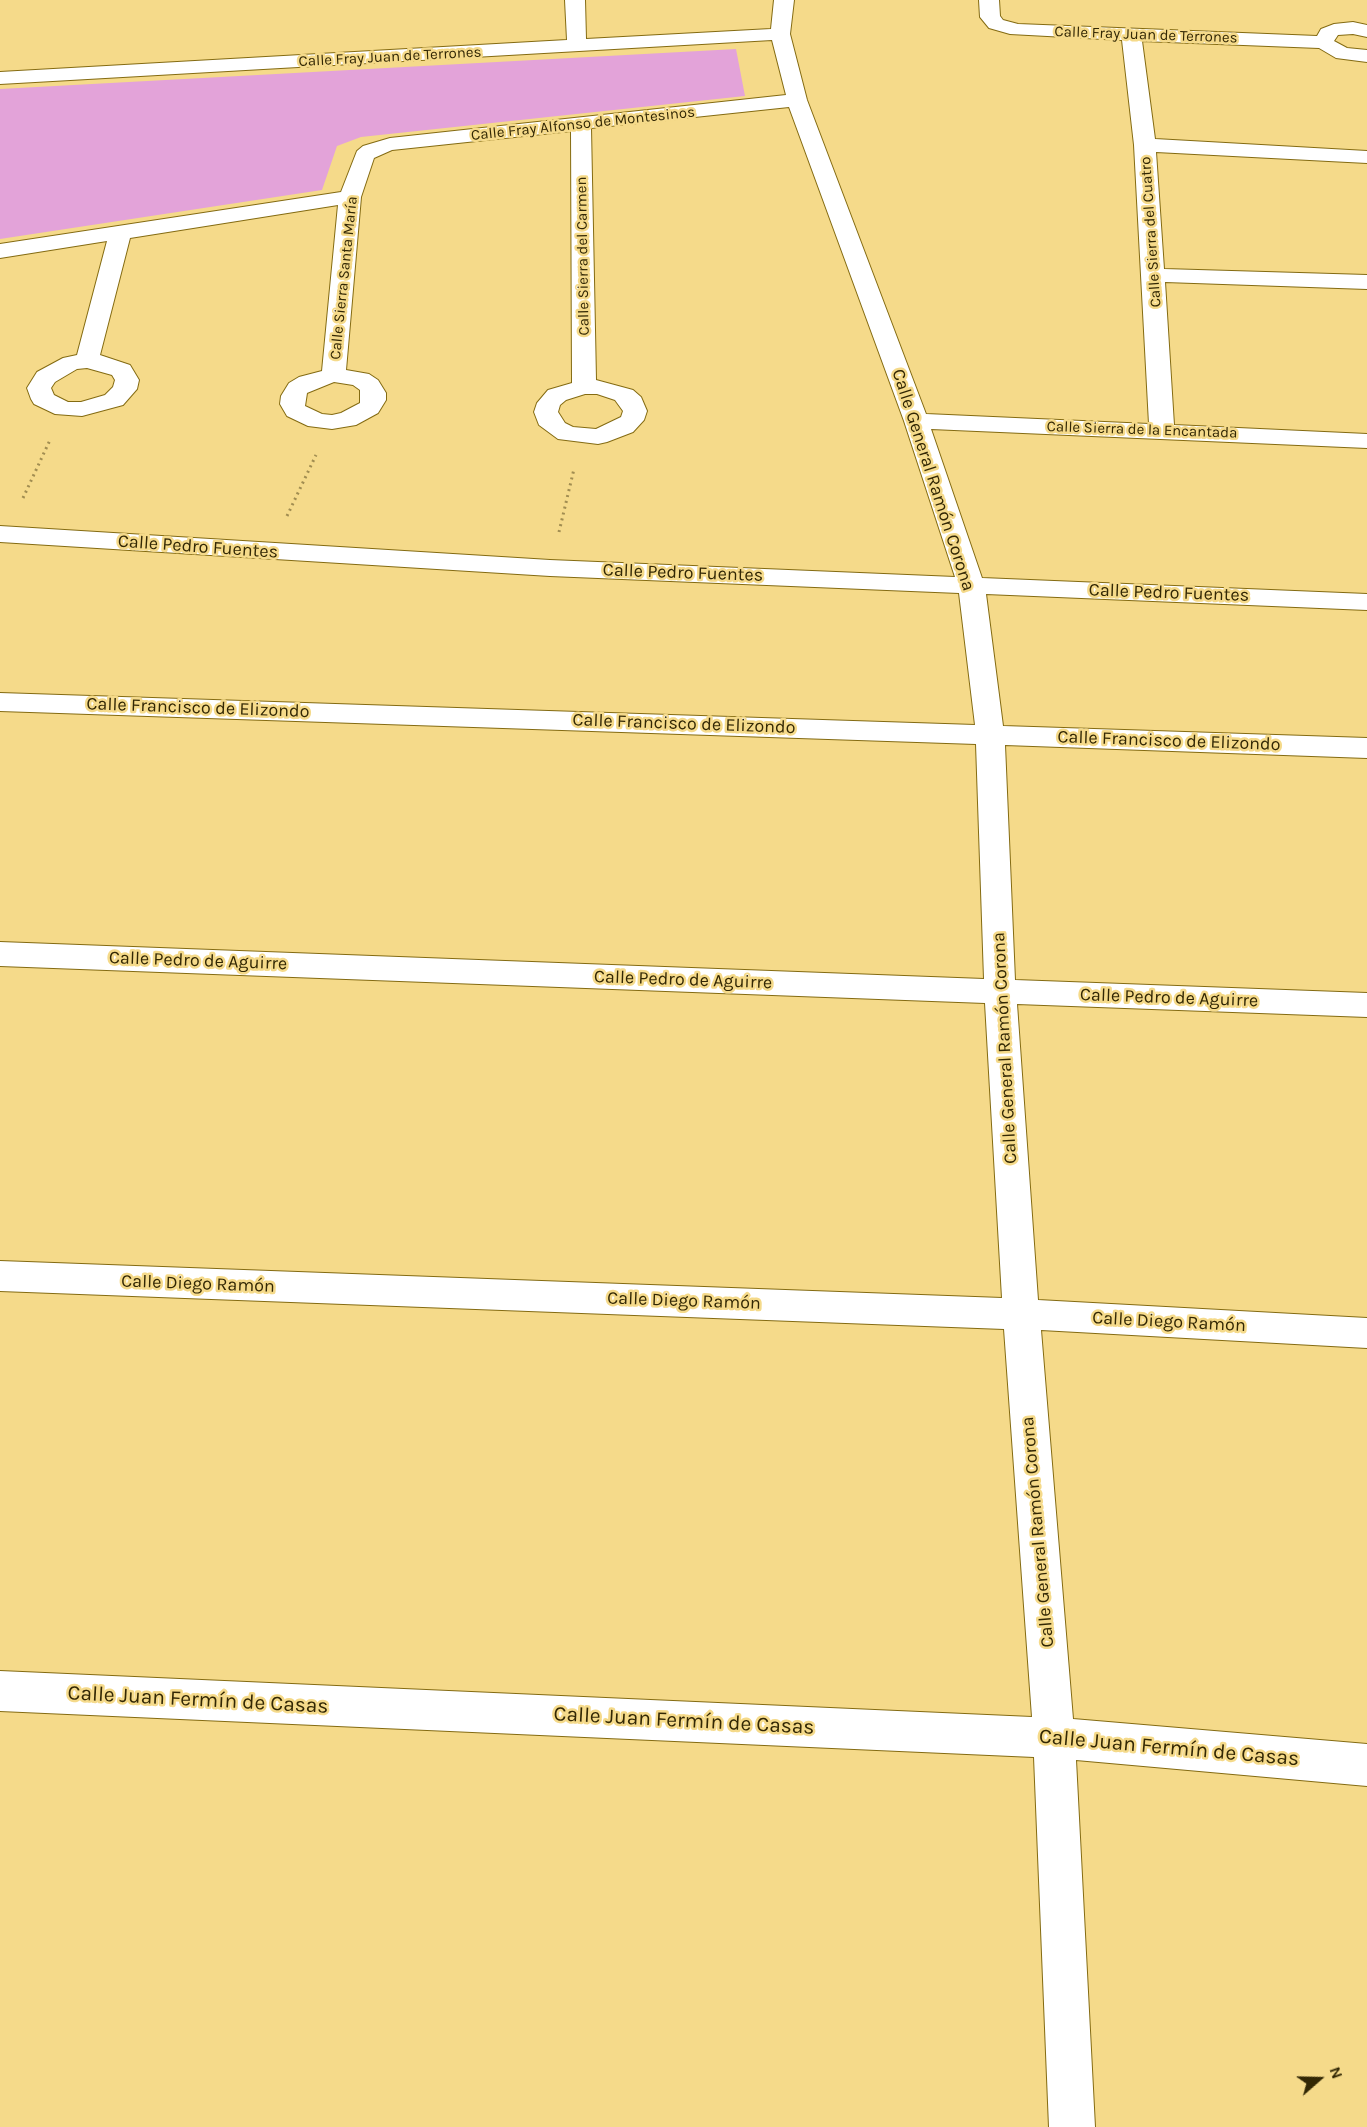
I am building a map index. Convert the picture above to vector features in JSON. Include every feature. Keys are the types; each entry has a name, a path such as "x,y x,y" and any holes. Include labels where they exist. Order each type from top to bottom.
{"street":[{"path":"575,0 577,47"},
{"name":"Calle General Ramón Corona","path":"784,0 780,34 797,100 916,421 971,585 990,734 1000,992 1021,1314 1054,1738 1072,2127"},
{"name":"Calle Fray Juan de Terrones","path":"989,0 990,17 1004,28 1324,42 1343,54 1367,56"},
{"path":"1324,42 1328,33 1334,30 1353,28 1367,31"},
{"name":"Calle Fray Juan de Terrones","path":"0,78 780,34"},
{"name":"Calle Sierra del Cuatro","path":"1131,35 1145,145 1162,430"},
{"name":"Calle Fray Alfonso de Montesinos","path":"370,150 390,144 581,126 797,100"},
{"name":"Calle Sierra del Carmen","path":"581,126 584,387"},
{"path":"1145,145 1367,157"},
{"name":"Calle Sierra Santa María","path":"334,375 351,196 364,155 370,150"},
{"path":"0,251 351,196"},
{"path":"87,361 120,232"},
{"path":"1154,274 1367,282"},
{"path":"87,361 102,362 122,370 127,381 125,389 114,400 98,407 64,409 43,399 39,388 45,377 56,369 87,361"},
{"name":"Calle Sierra Santa María","path":"334,375 360,379 374,393 369,408 347,420 332,422 306,417 296,411 292,404 293,396 308,382 334,375"},
{"path":"584,387 599,387 619,393 632,402 635,411 632,420 624,428 597,436 582,436 556,428 548,420 546,412 549,403 557,395 584,387"},
{"name":"Calle Sierra de la Encantada","path":"916,421 1162,430 1367,441"},
{"name":"Calle Pedro Fuentes","path":"3,534 550,568 1367,602"},
{"name":"Calle Francisco de Elizondo","path":"0,702 1367,748"},
{"name":"Calle Pedro de Aguirre","path":"0,954 1367,1005"},
{"name":"Calle Diego Ramón","path":"0,1276 1021,1314 1367,1333"},
{"name":"Calle Juan Fermín de Casas","path":"0,1690 1054,1738 1367,1765"}],"path":[{"path":"3,534 64,409"},
{"path":"270,551 332,422"},
{"path":"550,568 582,436"}],"shaded area":[{"path":"736,49 745,96 361,137 337,146 322,190 0,239 0,89"}]}
